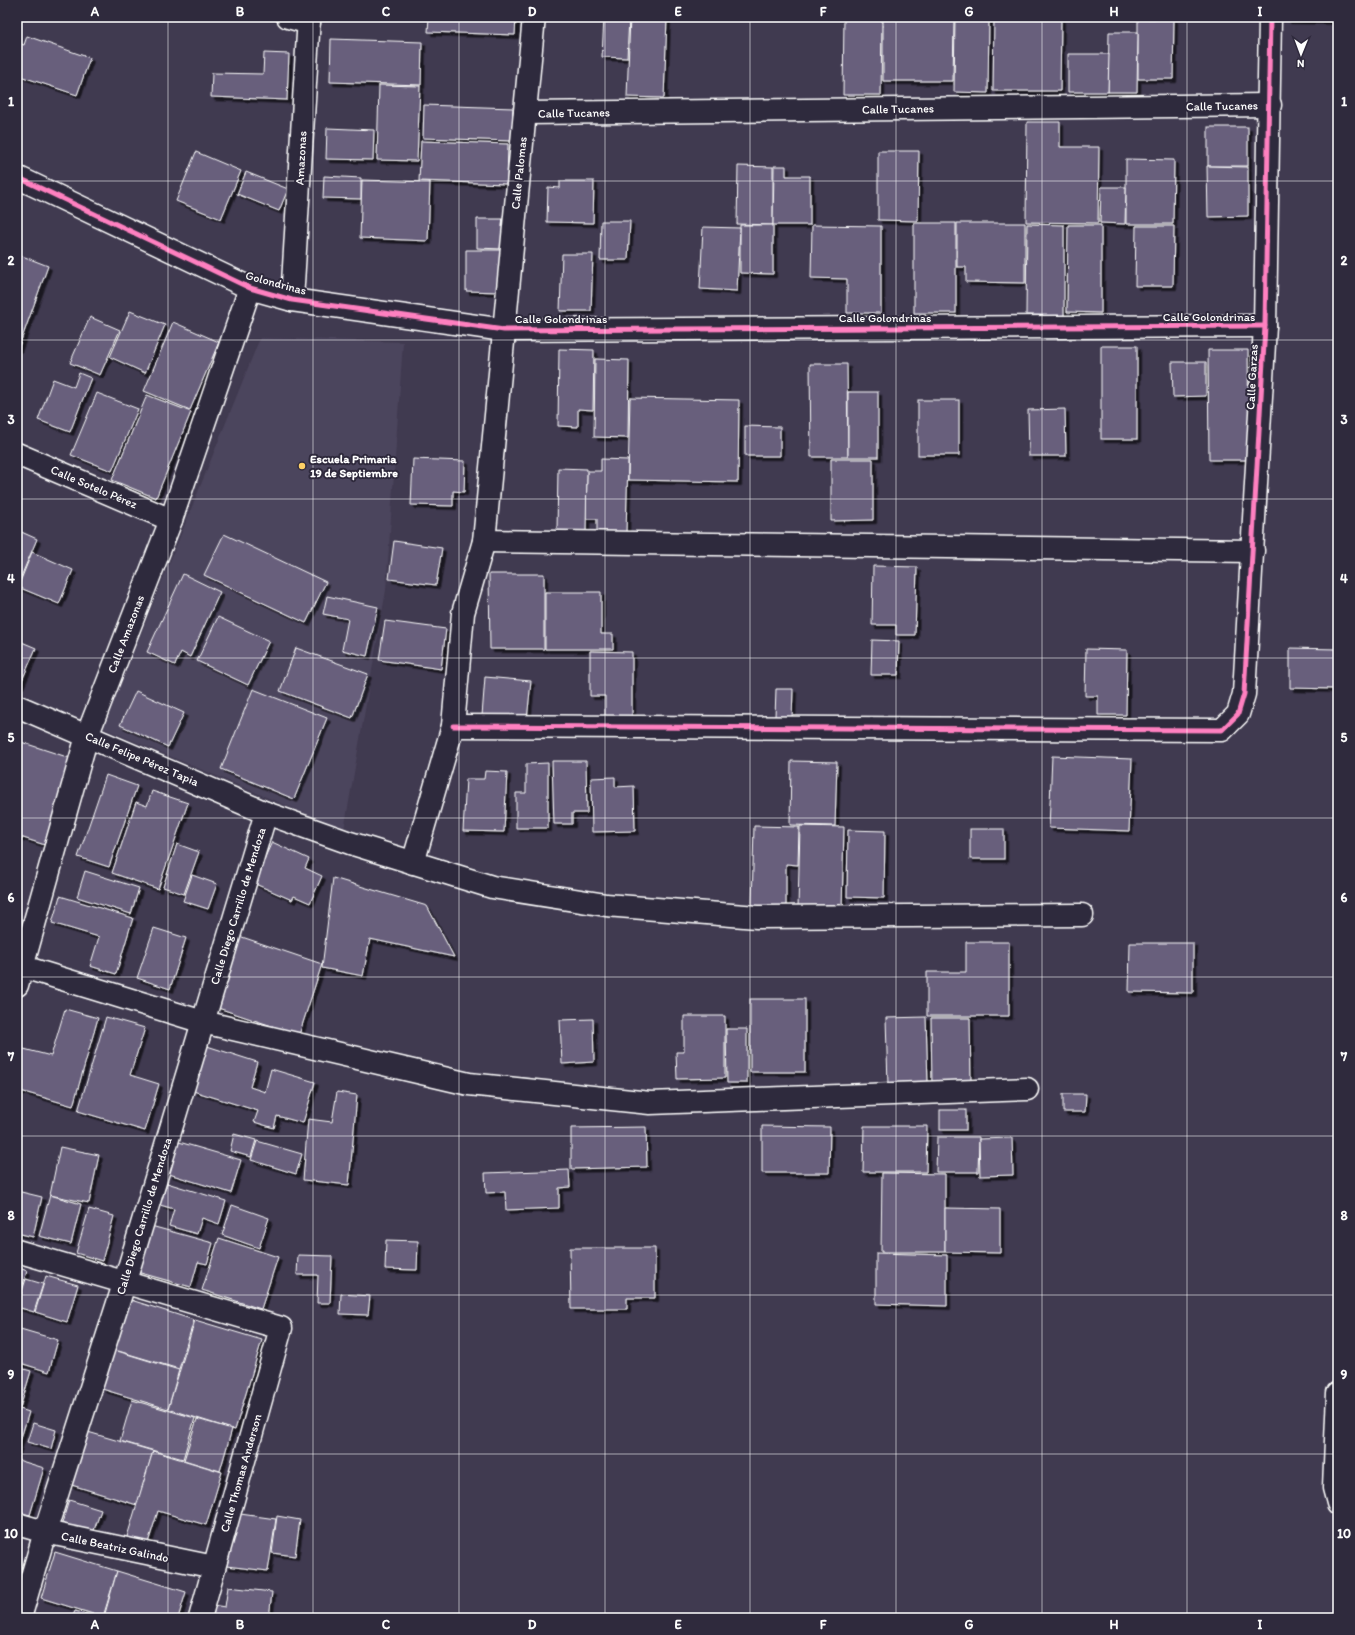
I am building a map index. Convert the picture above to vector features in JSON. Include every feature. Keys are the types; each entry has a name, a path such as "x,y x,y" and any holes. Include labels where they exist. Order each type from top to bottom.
{"street":[{"path":"288,17 309,20"},
{"name":"Calle Palomas","path":"413,863 453,726 463,613 484,540 534,17"},
{"name":"Calle Garzas","path":"453,726 1222,730 1238,714 1244,694 1265,326 1270,105 1270,17"},
{"name":"Amazonas","path":"292,300 309,20"},
{"name":"Calle Tucanes","path":"525,113 1270,105"},
{"name":"Golondrinas","path":"17,177 250,288 292,300 504,330"},
{"name":"Calle Amazonas","path":"19,972 87,736 171,520 250,288"},
{"name":"Calle Golondrinas","path":"504,330 1265,326"},
{"name":"Calle Sotelo Pérez","path":"17,454 171,520"},
{"path":"484,540 1253,551"},
{"name":"Calle Felipe Pérez Tapia","path":"17,706 266,813 350,843 492,887 606,905 757,917 1082,915"},
{"name":"Calle Diego Carrillo de Mendoza","path":"20,1618 45,1532 125,1281 266,813"},
{"path":"19,972 203,1022 470,1084 650,1103 1027,1089"},
{"path":"17,1251 125,1281"},
{"name":"Calle Thomas Anderson","path":"125,1281 281,1328 200,1618"},
{"path":"1338,1393 1334,1488 1338,1503"},
{"name":"Calle Beatriz Galindo","path":"17,1524 45,1532 214,1567"}],"shaded area":[{"name":"Escuela Primaria 19 de Septiembre","path":"260,338 403,342 386,590 344,830 103,728"}],"building":[{"path":"429,17 516,17 515,35 428,32"},
{"path":"604,17 629,17 627,58 602,57"},
{"path":"630,17 667,18 664,98 627,97"},
{"path":"955,17 989,18 988,93 954,92"},
{"path":"1287,17 1338,17 1338,21 1287,20"},
{"path":"844,18 882,18 881,95 843,95"},
{"path":"883,18 954,18 953,81 883,81"},
{"path":"994,18 1061,19 1060,91 993,91"},
{"path":"1138,19 1174,19 1173,79 1138,79"},
{"path":"1109,32 1138,32 1137,92 1108,92"},
{"path":"27,36 90,58 77,95 17,75 17,43 24,45"},
{"path":"331,39 422,42 421,85 330,82"},
{"path":"264,53 289,54 287,100 211,97 212,73 263,74"},
{"path":"1068,54 1109,54 1108,92 1068,92"},
{"path":"379,85 420,86 417,161 377,160"},
{"path":"424,105 513,108 512,141 423,138"},
{"path":"1027,122 1060,122 1060,147 1099,147 1098,223 1026,222"},
{"path":"1208,127 1248,127 1248,166 1208,166"},
{"path":"327,128 374,130 373,160 326,159"},
{"path":"421,141 508,144 507,184 419,181"},
{"path":"878,151 919,151 918,221 878,220"},
{"path":"196,152 241,171 221,219 176,201"},
{"path":"1126,159 1174,160 1173,224 1126,224"},
{"path":"738,166 773,167 773,225 737,224"},
{"path":"774,166 786,166 786,176 810,176 810,225 773,225"},
{"path":"1207,166 1248,167 1248,216 1208,217"},
{"path":"246,172 288,189 279,211 237,194"},
{"path":"324,176 361,178 361,199 323,198"},
{"path":"362,180 430,182 428,241 360,238"},
{"path":"560,181 594,181 593,223 547,222 548,187 560,188"},
{"path":"1101,187 1126,187 1125,224 1100,223"},
{"path":"477,219 503,219 502,249 477,248"},
{"path":"601,221 630,221 628,260 600,260"},
{"path":"914,223 956,223 956,313 914,313"},
{"path":"957,223 1025,223 1025,283 966,282 966,267 957,267"},
{"path":"1027,224 1064,225 1064,316 1026,315"},
{"path":"740,225 773,225 773,274 740,273"},
{"path":"812,225 881,226 881,313 847,313 847,279 811,278"},
{"path":"1068,225 1101,225 1101,313 1067,312"},
{"path":"1136,226 1174,226 1173,286 1135,286"},
{"path":"703,227 740,228 737,291 700,289"},
{"path":"466,250 501,250 500,292 466,291"},
{"path":"17,254 48,266 18,349 17,349"},
{"path":"562,254 593,254 591,311 560,311"},
{"path":"130,311 165,325 145,373 110,357"},
{"path":"90,317 120,330 100,375 70,363"},
{"path":"173,322 219,342 190,410 144,391"},
{"path":"1101,346 1137,346 1137,439 1101,439"},
{"path":"559,349 594,350 593,410 578,409 578,427 558,426"},
{"path":"1208,350 1248,350 1249,460 1209,460"},
{"path":"595,359 629,360 628,438 594,437"},
{"path":"1172,362 1206,362 1206,396 1173,397"},
{"path":"810,364 847,364 848,457 811,457"},
{"path":"79,373 91,378 70,432 38,420 53,379 74,387"},
{"path":"848,392 878,392 878,457 848,457"},
{"path":"97,393 138,409 112,471 71,455"},
{"path":"147,395 191,412 156,498 112,480"},
{"path":"630,398 739,400 738,482 628,480"},
{"path":"918,400 959,400 959,455 918,455"},
{"path":"1065,409 1066,456 1029,456 1028,410"},
{"path":"745,426 780,427 780,456 745,456"},
{"path":"413,459 465,461 464,492 453,491 453,506 411,505"},
{"path":"601,459 628,460 626,532 597,531 597,519 586,519 587,471 601,471"},
{"path":"831,459 873,459 873,520 831,521"},
{"path":"558,468 587,469 586,532 557,532"},
{"path":"17,530 37,539 17,586"},
{"path":"224,534 326,582 306,623 204,575"},
{"path":"394,541 442,548 436,585 389,579"},
{"path":"32,552 73,570 59,604 18,587"},
{"path":"873,566 917,567 915,635 896,635 896,625 872,625"},
{"path":"183,574 220,592 190,657 181,652 175,665 147,652"},
{"path":"489,574 544,574 544,649 490,649"},
{"path":"545,592 601,592 601,634 613,634 613,649 545,649"},
{"path":"327,596 378,607 367,656 342,650 348,619 323,614"},
{"path":"218,617 269,641 248,685 197,661"},
{"path":"385,621 446,629 441,669 379,660"},
{"path":"17,640 36,648 20,685 17,684"},
{"path":"872,640 899,641 898,675 871,675"},
{"path":"296,648 368,674 352,718 280,691"},
{"path":"1290,648 1336,649 1335,689 1290,688"},
{"path":"1086,649 1127,650 1126,715 1098,715 1098,696 1085,696"},
{"path":"590,651 632,652 632,722 605,722 605,696 590,696"},
{"path":"485,677 531,681 527,720 482,716"},
{"path":"253,689 327,718 294,799 221,769"},
{"path":"776,689 793,689 792,718 775,717"},
{"path":"136,691 184,713 168,747 120,725"},
{"path":"21,742 73,759 45,845 17,836 17,754"},
{"path":"1052,756 1132,759 1129,831 1049,828"},
{"path":"552,761 586,761 587,813 572,813 572,824 554,824"},
{"path":"791,761 837,762 835,826 790,825"},
{"path":"548,763 548,828 516,828 516,793 526,793 526,764"},
{"path":"485,771 507,772 504,832 463,831 466,779 484,779"},
{"path":"106,775 137,786 109,867 78,857"},
{"path":"615,777 615,787 634,786 635,831 592,832 591,778"},
{"path":"152,791 188,803 158,889 112,873 136,802 147,806"},
{"path":"754,826 799,827 798,865 786,864 786,908 752,906"},
{"path":"800,826 844,827 842,909 798,908"},
{"path":"970,829 1004,829 1004,859 970,859"},
{"path":"848,830 885,831 884,898 847,897"},
{"path":"272,842 309,859 305,868 322,876 310,903 294,896 292,900 253,883"},
{"path":"177,844 199,852 184,894 163,887"},
{"path":"85,871 139,888 131,914 77,897"},
{"path":"192,875 217,884 208,909 183,901"},
{"path":"333,878 427,906 454,957 370,939 363,976 322,968"},
{"path":"60,896 133,918 116,974 90,966 99,937 52,923"},
{"path":"154,928 186,938 170,989 137,978"},
{"path":"239,936 322,964 299,1035 215,1007"},
{"path":"966,942 1009,942 1009,1016 927,1016 927,972 966,972"},
{"path":"1130,943 1193,943 1193,993 1129,992"},
{"path":"750,999 805,999 805,1072 750,1072"},
{"path":"65,1009 98,1018 73,1106 17,1090 17,1059 20,1048 51,1056"},
{"path":"684,1016 725,1016 725,1078 677,1079 676,1052 684,1052"},
{"path":"106,1017 145,1028 130,1075 159,1084 145,1131 78,1111"},
{"path":"926,1017 928,1084 888,1085 886,1018"},
{"path":"931,1018 970,1018 971,1086 932,1086"},
{"path":"593,1019 594,1062 562,1064 560,1020"},
{"path":"726,1029 747,1029 747,1083 727,1083"},
{"path":"207,1046 257,1062 250,1087 265,1092 271,1069 315,1082 303,1123 277,1116 274,1128 254,1122 258,1111 193,1091"},
{"path":"337,1092 357,1095 349,1185 303,1180 308,1119 332,1122"},
{"path":"1063,1094 1086,1094 1085,1112 1063,1112"},
{"path":"940,1110 966,1110 966,1130 940,1130"},
{"path":"762,1126 830,1127 829,1173 762,1173"},
{"path":"864,1126 927,1126 926,1172 863,1172"},
{"path":"646,1127 647,1167 571,1169 571,1128"},
{"path":"234,1134 256,1140 251,1157 230,1151"},
{"path":"937,1137 979,1137 978,1172 936,1172"},
{"path":"1012,1138 1013,1175 980,1176 979,1139"},
{"path":"257,1141 302,1154 296,1174 251,1160"},
{"path":"179,1142 241,1160 231,1193 169,1174"},
{"path":"60,1147 99,1155 89,1203 50,1195"},
{"path":"569,1170 570,1187 559,1188 559,1208 506,1210 505,1192 486,1193 485,1173"},
{"path":"882,1173 945,1174 945,1252 881,1252"},
{"path":"167,1183 226,1201 219,1224 202,1218 197,1234 169,1226 174,1209 160,1205"},
{"path":"17,1191 42,1197 33,1237 17,1233"},
{"path":"50,1195 81,1204 71,1244 39,1236"},
{"path":"232,1205 269,1218 259,1248 222,1235"},
{"path":"945,1208 1000,1209 1000,1253 945,1252"},
{"path":"89,1209 114,1216 102,1261 76,1253"},
{"path":"151,1226 213,1243 207,1264 198,1262 191,1287 137,1272"},
{"path":"219,1238 278,1257 261,1309 202,1290"},
{"path":"386,1240 418,1241 417,1270 385,1269"},
{"path":"570,1248 655,1248 655,1298 627,1298 627,1309 571,1309"},
{"path":"876,1253 947,1255 947,1306 876,1304"},
{"path":"298,1255 332,1256 330,1303 317,1303 318,1275 297,1275"},
{"path":"17,1267 27,1271 17,1305"},
{"path":"46,1276 78,1285 67,1322 35,1312"},
{"path":"26,1279 43,1284 34,1312 17,1307"},
{"path":"341,1294 370,1296 368,1315 340,1314"},
{"path":"131,1300 194,1320 179,1369 115,1350"},
{"path":"195,1320 262,1340 235,1430 168,1409"},
{"path":"17,1328 58,1340 49,1372 17,1362"},
{"path":"114,1350 179,1370 168,1409 102,1389"},
{"path":"17,1367 31,1371 20,1408 17,1407"},
{"path":"132,1400 195,1418 183,1459 120,1441"},
{"path":"17,1408 29,1412 17,1451"},
{"path":"197,1419 232,1429 220,1471 184,1460"},
{"path":"33,1423 56,1430 51,1449 27,1442"},
{"path":"81,1430 153,1451 137,1505 65,1483"},
{"path":"153,1451 222,1472 206,1525 158,1511 147,1546 126,1540"},
{"path":"18,1460 44,1468 30,1515 17,1512"},
{"path":"69,1500 101,1510 93,1533 62,1523"},
{"path":"233,1513 276,1519 268,1571 226,1566"},
{"path":"277,1516 300,1520 295,1556 272,1553"},
{"path":"55,1552 117,1571 103,1617 41,1598"},
{"path":"117,1571 186,1592 178,1618 104,1617"},
{"path":"228,1587 272,1592 269,1618 204,1618 206,1604 225,1607"},
{"path":"75,1611 101,1618 72,1618"}],"cycle path":[{"path":"453,726 1222,730 1238,714 1244,694 1265,326 1270,17"},
{"path":"17,177 250,288 292,300 504,330 1265,326"}],"place":[{"name":"Escuela Primaria 19 de Septiembre","path":"302,466"}]}
